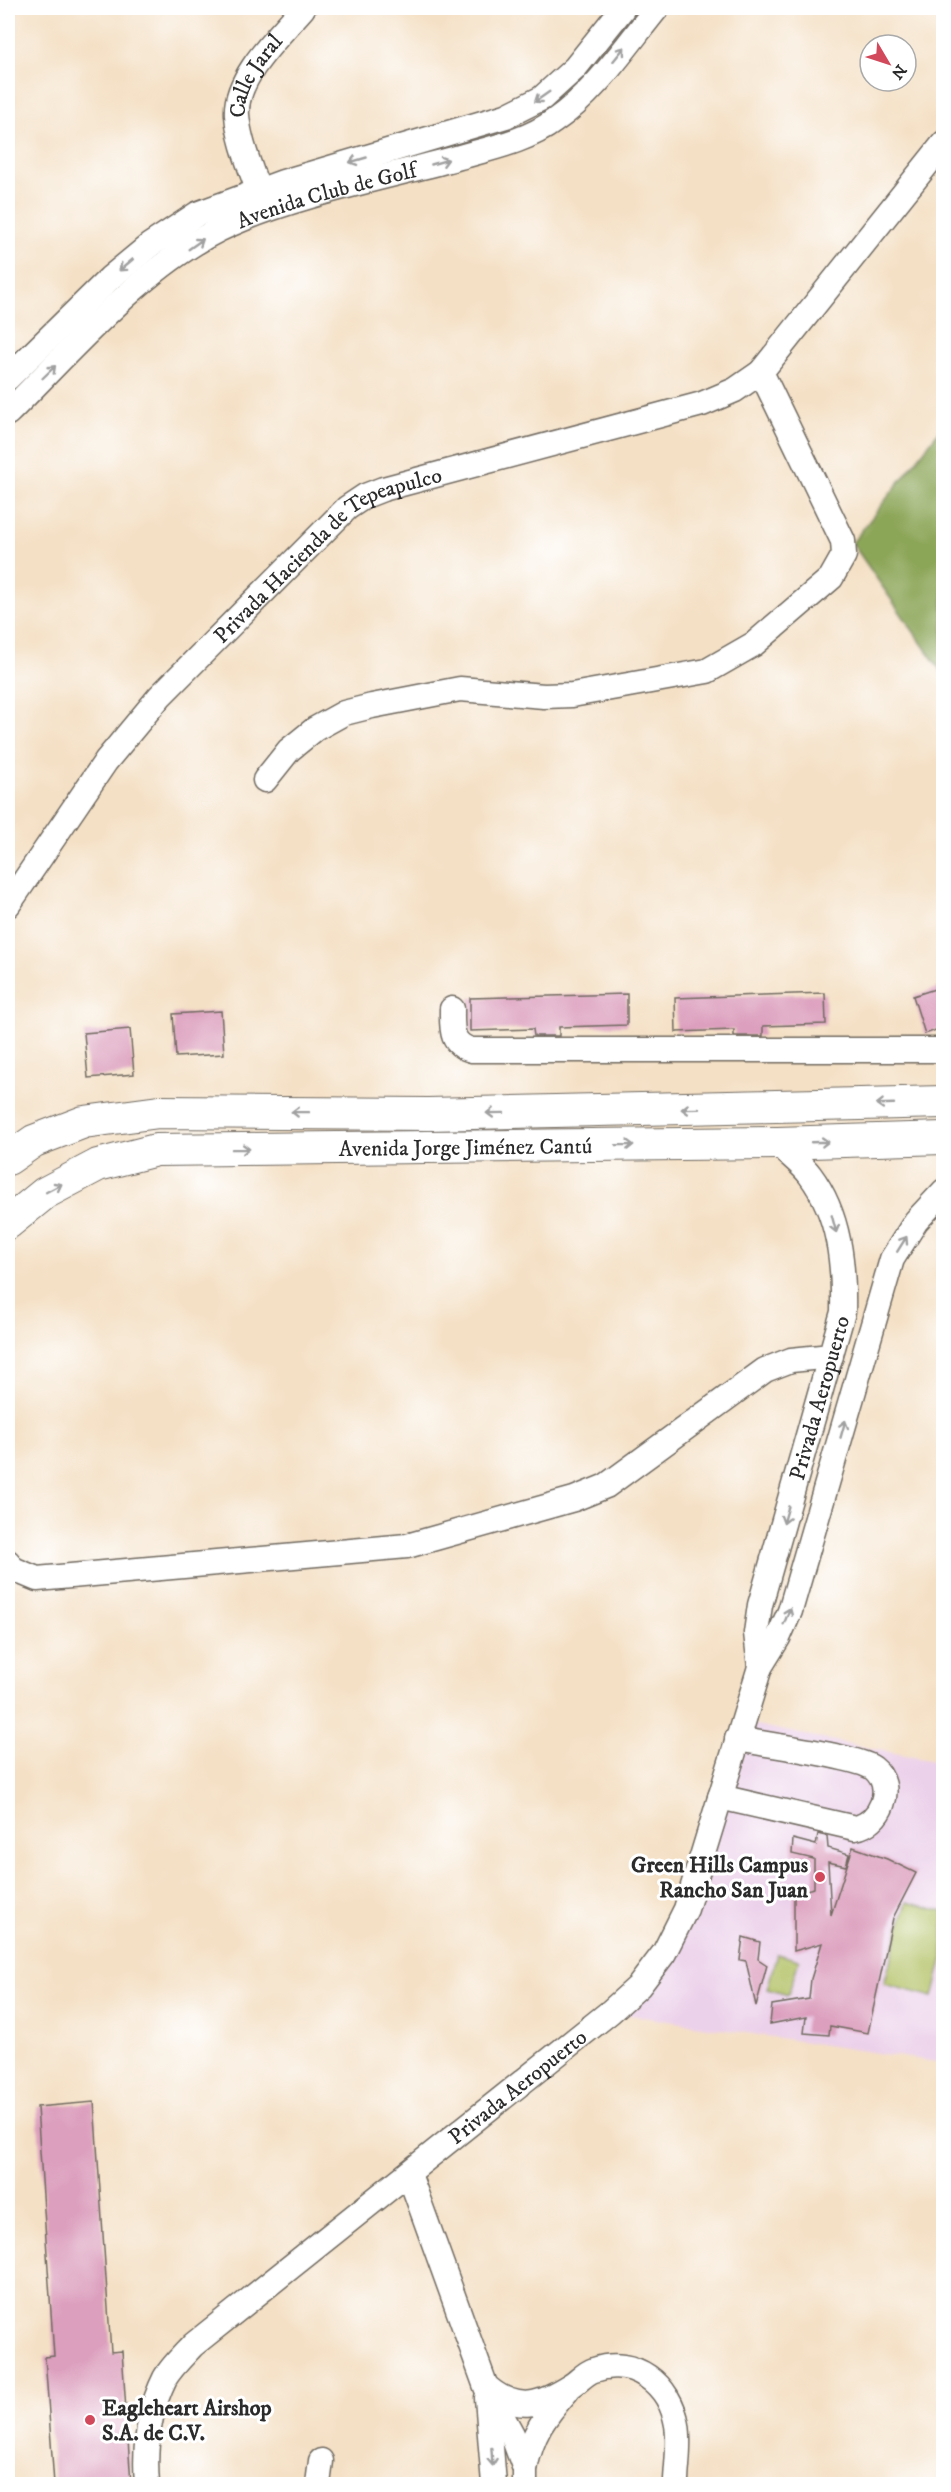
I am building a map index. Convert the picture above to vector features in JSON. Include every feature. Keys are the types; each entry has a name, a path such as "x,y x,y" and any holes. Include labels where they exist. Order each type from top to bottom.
{"main road":[{"name":"Avenida Jorge Jiménez Cantú","path":"8,1159 34,1141 84,1122 159,1112 440,1114 944,1102"},
{"name":"Avenida Jorge Jiménez Cantú","path":"8,1223 45,1192 98,1165 156,1150 777,1143 944,1138"}],"street":[{"name":"Calle Jaral","path":"258,190 240,135 237,112 239,91 251,70 303,8"},
{"name":"Avenida Club de Golf","path":"8,378 110,279 150,245 197,214 227,213 506,116 542,98 575,68 623,8"},
{"name":"Avenida Club de Golf","path":"8,413 121,302 205,238 227,213 258,190 287,193 508,144 552,123 576,105 657,8"},
{"path":"575,68 596,83"},
{"name":"Privada Hacienda de Tepeapulco","path":"8,905 106,761 160,696 346,508 365,496 383,489 702,404 735,390 761,372 944,143"},
{"path":"266,780 289,750 315,729 344,713 460,689 544,696 572,695 707,670 754,644 831,578 844,555 843,541 761,372"},
{"path":"452,1009 455,1041 462,1048 472,1050 944,1050"},
{"name":"Privada Aeropuerto","path":"760,1668 756,1634 760,1605 843,1312 844,1272 834,1219 811,1176 777,1143"},
{"name":"Privada Aeropuerto","path":"147,2484 145,2456 150,2417 166,2376 193,2345 409,2174 639,1986 664,1953 686,1909 760,1668 778,1638 790,1611 892,1259 916,1221 944,1191"},
{"path":"8,1562 13,1569 37,1579 407,1546 574,1499 606,1486 765,1370 792,1360 831,1356"},
{"path":"720,1797 855,1828 872,1822 879,1815 882,1805 881,1780 872,1768 843,1758 738,1739"},
{"path":"409,2174 486,2387 512,2434 525,2477"},
{"path":"486,2387 504,2401 523,2405 547,2399 573,2385 592,2370 622,2364 637,2369 662,2391 676,2421 678,2438 676,2480"},
{"path":"525,2477 530,2443 539,2426 573,2385"},
{"path":"486,2387 494,2484"},
{"path":"318,2484 321,2461"}],"shaded area":[{"name":"Green Hills Campus Rancho San Juan","path":"746,1723 943,1763 943,2063 610,2012 664,1953"}],"green space":[{"path":"943,426 943,674 852,543"},
{"path":"942,1791 944,1791 943,1831 932,1828"},
{"path":"907,1902 943,1911 943,1957 933,1997 884,1984"},
{"path":"777,1954 799,1960 788,1995 767,1989"}],"building":[{"path":"944,986 944,1027 925,1034 913,996"},
{"path":"825,993 826,1024 763,1026 763,1036 734,1036 734,1030 676,1032 675,998"},
{"path":"627,994 627,1025 559,1027 559,1036 534,1036 533,1029 470,1031 470,998"},
{"path":"221,1011 224,1054 176,1057 173,1014"},
{"path":"130,1029 134,1074 88,1078 84,1033"},
{"path":"818,1834 827,1836 828,1848 849,1854 846,1866 828,1862 831,1915 853,1847 887,1859 916,1873 893,1918 868,2033 830,2026 829,2035 804,2033 806,2017 770,2024 772,2005 809,1999 811,1979 822,1943 794,1951 794,1893 814,1888 814,1859 792,1854 793,1839 816,1845"},
{"path":"743,1937 760,1942 758,1959 767,1965 756,2006 746,1961 740,1960"},
{"path":"94,2102 111,2352 122,2351 131,2484 54,2484 45,2357 54,2356 37,2107"}],"place":[{"name":"Green Hills Campus Rancho San Juan","path":"820,1877"},
{"name":"Eagleheart Airshop S.A. de C.V.","path":"90,2420"}]}
